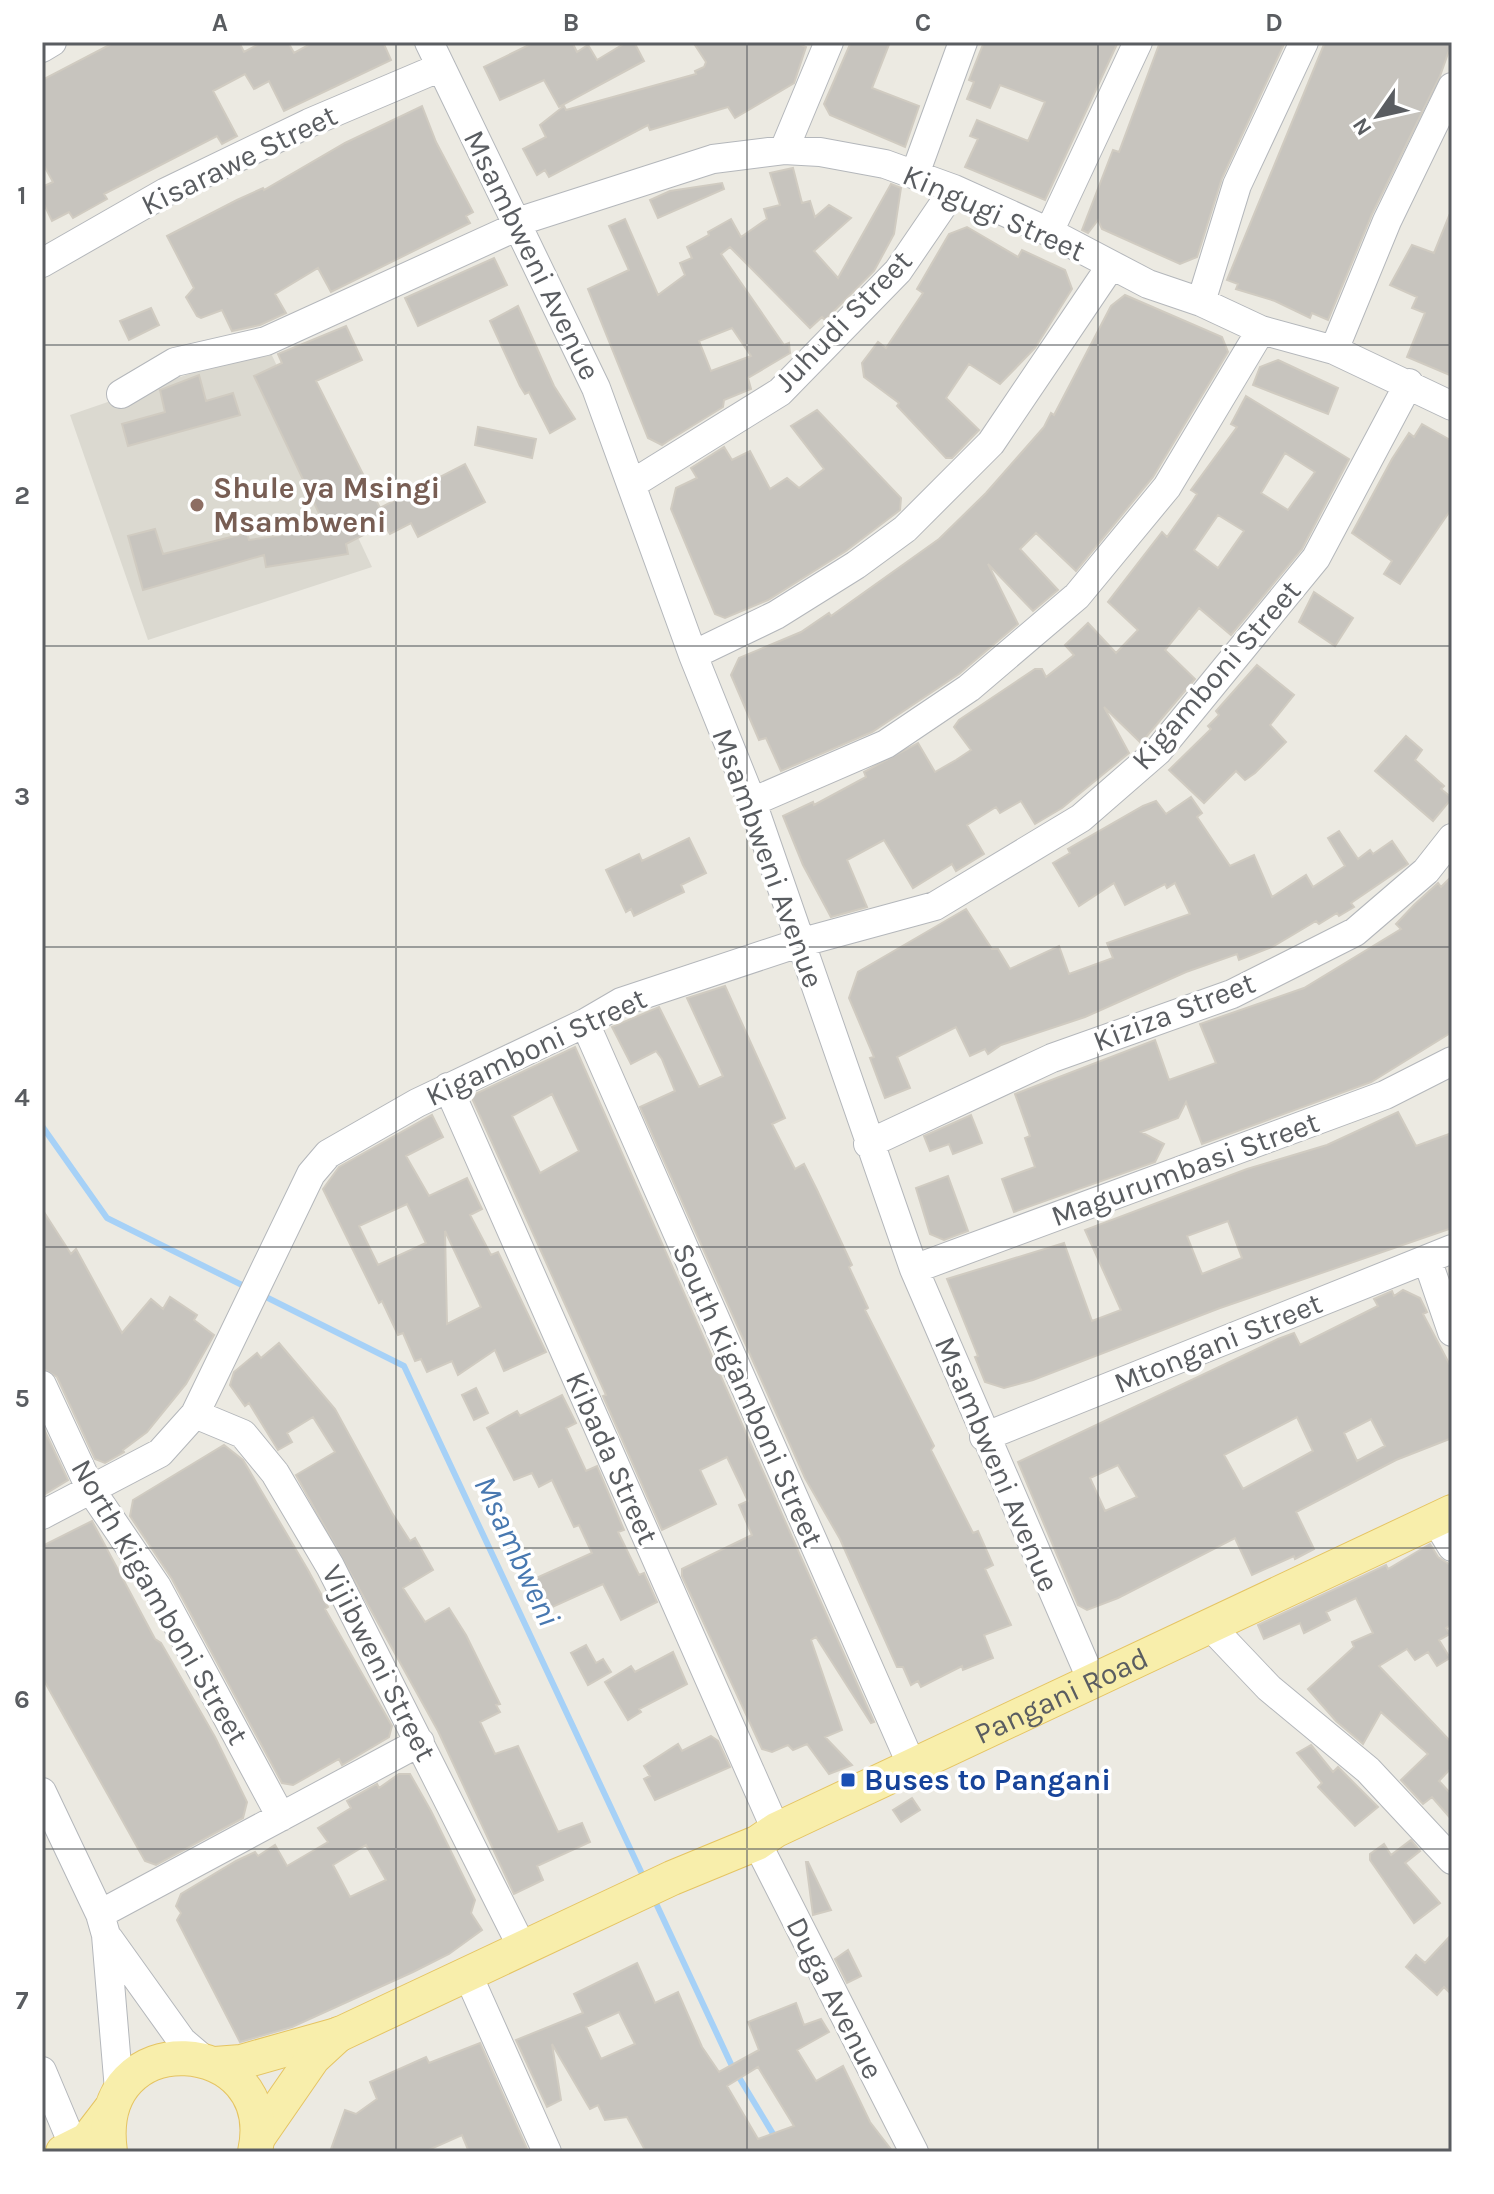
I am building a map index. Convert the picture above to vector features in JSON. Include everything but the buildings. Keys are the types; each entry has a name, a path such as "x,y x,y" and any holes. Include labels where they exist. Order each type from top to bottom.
{"main road":[{"name":"Pangani Road","path":"340,2034 1210,1626 1447,1527"},
{"path":"69,2149 87,2140 136,2073 156,2061 179,2056 209,2062 241,2062 340,2034"},
{"path":"257,2144 313,2058 340,2034"},
{"path":"209,2062 233,2076 248,2094 256,2114 257,2144"},
{"path":"110,2152 107,2132 115,2100"}],"street":[{"path":"42,48 52,42"},
{"path":"784,150 829,42"},
{"path":"915,174 963,42"},
{"path":"1049,232 1138,42"},
{"path":"1201,302 1237,185 1304,42"},
{"name":"Msambweni Avenue","path":"435,54 596,388 693,655 752,802 868,1144 914,1269 1092,1681"},
{"name":"Kisarawe Street","path":"42,263 166,192 309,123 435,54"},
{"path":"1334,350 1387,221 1452,87"},
{"name":"Kingugi Street","path":"121,394 175,362 266,341 518,224 713,159 784,150 820,152 915,174 1049,232 1110,267 1201,302 1261,330 1334,350 1452,406"},
{"name":"Juhudi Street","path":"632,484 780,392 898,271 954,189"},
{"path":"693,655 776,615 856,565 905,529 991,443 1110,267"},
{"path":"752,802 886,744 969,688 1077,596 1167,487 1261,330"},
{"name":"Kigamboni Street","path":"195,1414 320,1161 448,1087 585,1023 621,1002 799,943 935,906 1081,818 1158,751 1316,558 1409,383"},
{"name":"Kiziza Street","path":"868,1144 1052,1058 1232,994 1355,932 1426,871 1452,838"},
{"name":"South Kigamboni Street","path":"585,1023 912,1766"},
{"name":"Magurumbasi Street","path":"914,1269 1385,1095 1452,1061"},
{"name":"Kibada Street","path":"448,1087 766,1836"},
{"path":"1440,1254 1452,1332"},
{"name":"Mtongani Street","path":"984,1437 1440,1254"},
{"name":"North Kigamboni Street","path":"42,1385 91,1490 157,1587 281,1817"},
{"path":"42,1515 160,1453 195,1414"},
{"name":"Vijibweni Street","path":"195,1414 243,1434 275,1473 330,1566 523,1949"},
{"path":"1210,1626 1269,1688 1368,1770 1452,1860"},
{"path":"103,1924 281,1817 420,1742"},
{"path":"42,1792 103,1924 182,2041 209,2062"},
{"name":"Duga Avenue","path":"766,1836 914,2152"},
{"path":"103,1924 115,2100"},
{"path":"468,1975 547,2152"},
{"path":"42,2071 69,2149"}],"shaded area":[{"path":"268,347 372,567 148,640 70,415"}],"waterway":[{"name":"Msambweni","path":"42,1126 107,1218 248,1288"},
{"name":"Msambweni","path":"262,1295 404,1366 644,1878"},
{"name":"Msambweni","path":"654,1899 731,2064 784,2152"}],"place":[{"name":"Shule ya Msingi Msambweni","path":"197,505"},
{"name":"Buses to Pangani","path":"848,1780"}]}
